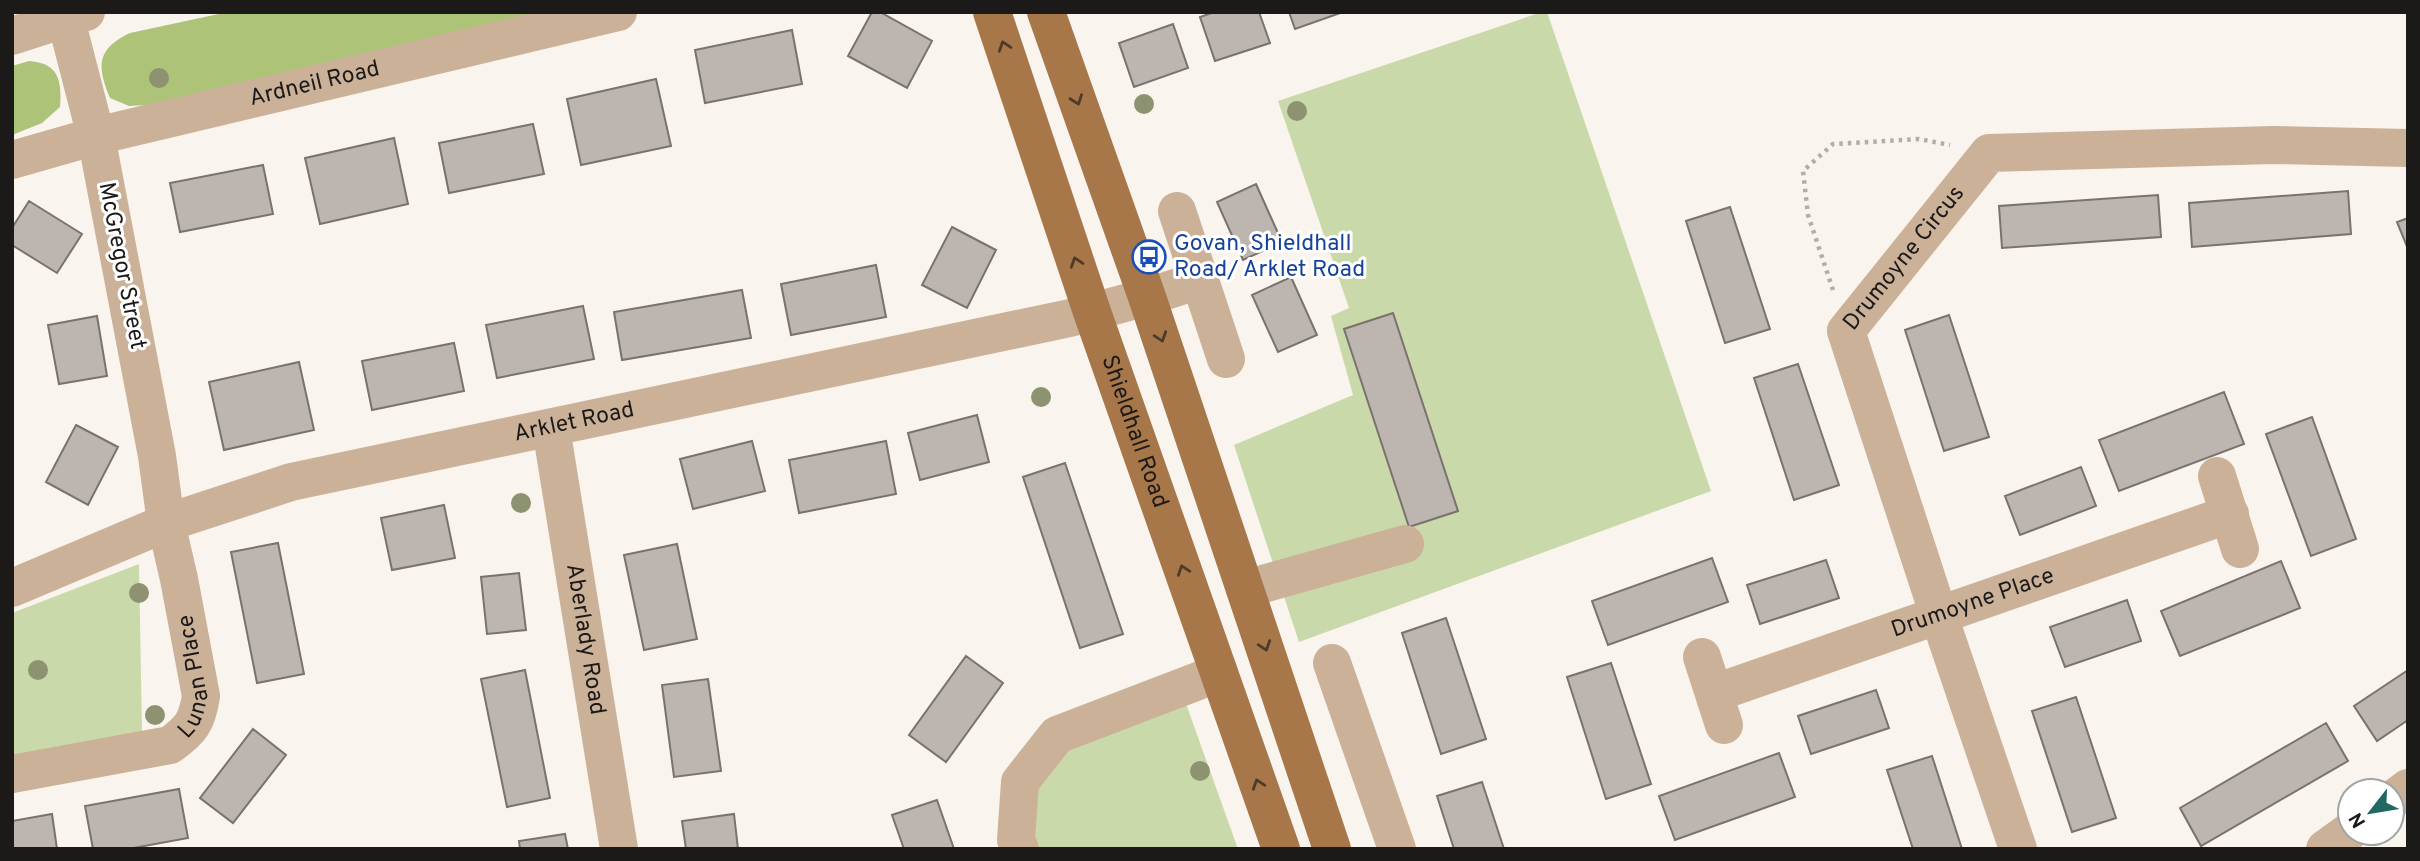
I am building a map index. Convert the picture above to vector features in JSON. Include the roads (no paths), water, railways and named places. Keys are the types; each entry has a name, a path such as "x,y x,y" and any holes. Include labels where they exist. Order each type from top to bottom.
{"main road":[{"name":"Shieldhall Road","path":"992,12 1092,313 1281,849"},
{"path":"1046,12 1147,298 1332,849"}],"street":[{"name":"Ardneil Road","path":"12,160 96,135 618,12"},
{"name":"McGregor Street","path":"72,14 157,456 166,523"},
{"path":"12,36 72,14"},
{"name":"Drumoyne Circus","path":"2018,849 1846,331 1989,153 2273,145 2408,148"},
{"path":"1177,211 1226,359"},
{"name":"Arklet Road","path":"12,588 166,523 291,482 1092,313 1200,280"},
{"name":"Aberlady Road","path":"551,428 619,849"},
{"name":"Drumoyne Place","path":"1702,657 1720,708 1939,616 2235,532 2217,476"},
{"name":"Lunan Place","path":"12,774 170,745 187,733 198,716 201,696 166,523"},
{"path":"1245,589 1405,544"},
{"path":"1332,663 1397,849"},
{"path":"1020,849 1016,840 1020,782 1057,735 1219,673"}],"place":[{"name":"Govan, Shieldhall Road/ Arklet Road","path":"1149,257"}]}
